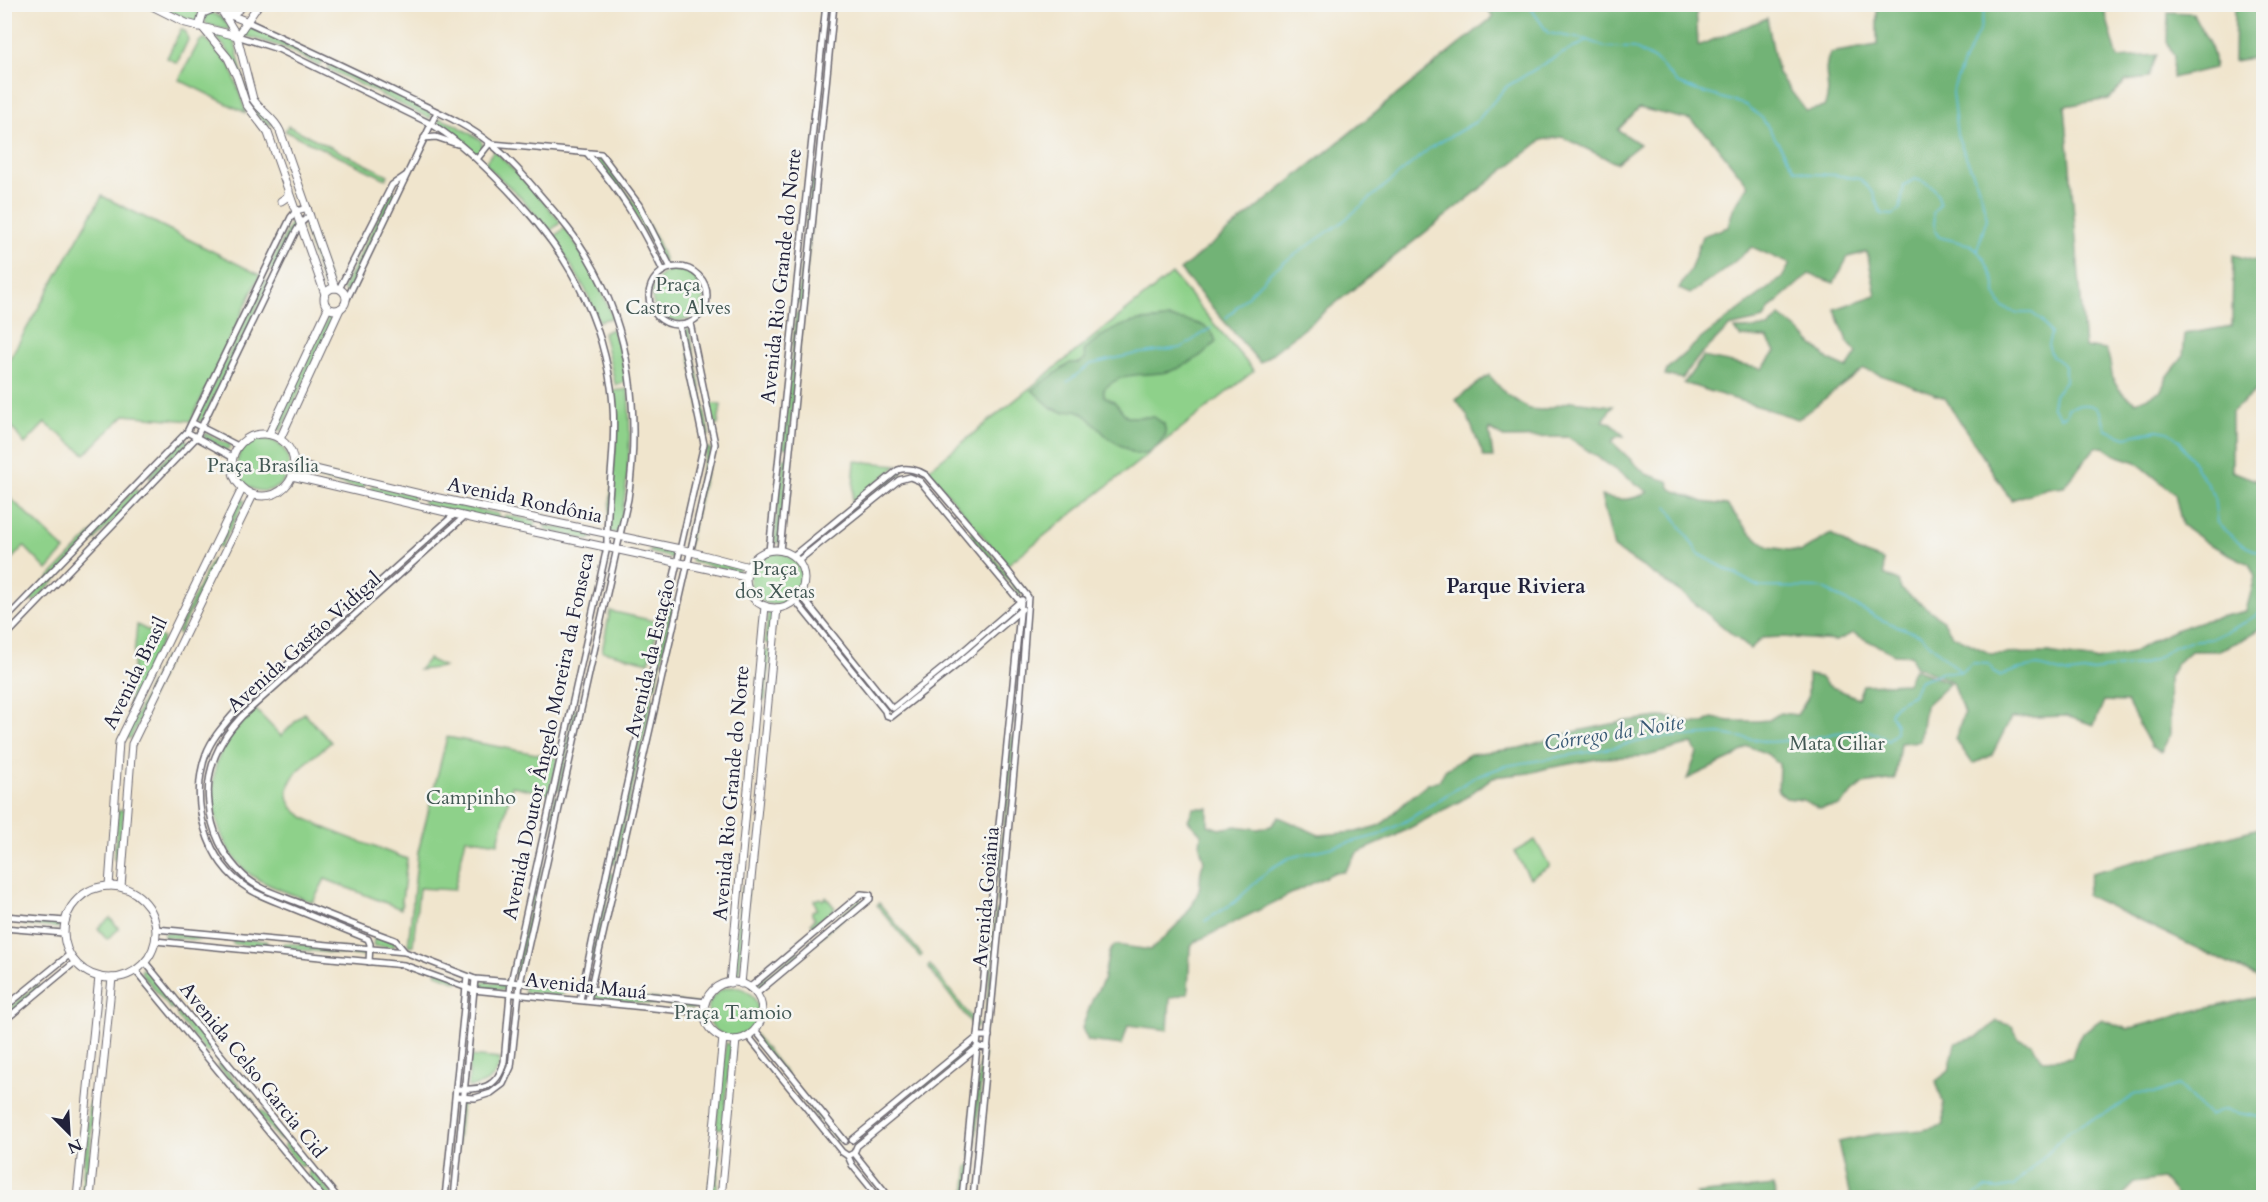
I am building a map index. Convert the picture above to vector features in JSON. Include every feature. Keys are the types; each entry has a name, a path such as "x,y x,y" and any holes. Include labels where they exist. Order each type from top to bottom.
{"main road":[{"name":"Avenida Doutor Ângelo Moreira da Fonseca","path":"148,4 201,28 236,33"},
{"name":"Avenida Doutor Ângelo Moreira da Fonseca","path":"203,4 247,23"},
{"path":"246,4 226,14 236,33 252,97 259,108 273,119 280,131 337,289 345,296 346,301 340,309 280,439"},
{"path":"236,33 247,23 259,4"},
{"path":"213,9 203,13 201,28 228,58 246,104 266,128 301,223 328,308"},
{"path":"281,201 287,197 289,190"},
{"path":"295,233 304,234"},
{"path":"325,294 337,289"},
{"path":"328,308 340,309"},
{"path":"269,434 328,308"},
{"path":"269,434 280,439 290,449 294,464 288,483 276,493 261,496 253,495 242,489 232,471 232,457 238,446 252,436 269,434"},
{"name":"Avenida Rondônia","path":"294,464 503,512 689,551 749,567"},
{"name":"Avenida Rondônia","path":"292,476 501,525 746,577"},
{"name":"Avenida Brasil","path":"110,886 119,742 242,489"},
{"name":"Avenida Brasil","path":"121,887 132,744 253,495"},
{"path":"501,525 503,512"},
{"path":"780,550 795,558 804,577 798,597 777,608 765,606 752,597 747,587 746,577 755,558 769,551 780,550"},
{"name":"Avenida Rio Grande do Norte","path":"730,983 765,606"},
{"name":"Avenida Rio Grande do Norte","path":"741,984 777,608"},
{"path":"760,647 773,648"},
{"path":"162,655 170,656 172,663"},
{"path":"97,887 121,887 137,894 146,903 152,913 156,928 155,941 145,962 135,970 112,978 99,977 86,971 69,955 63,933 65,921 69,910 81,896 97,887"},
{"path":"76,1197 99,977"},
{"path":"90,1197 112,978"},
{"path":"98,985 105,983 111,989"},
{"path":"730,983 741,984 756,994 762,1012 755,1030 748,1036 736,1040 723,1038 712,1031 704,1013 706,1002 715,989 730,983"},
{"path":"708,1197 723,1038"},
{"path":"721,1197 736,1040"}],"street":[{"name":"Avenida Rio Grande do Norte","path":"769,551 826,4"},
{"name":"Avenida Rio Grande do Norte","path":"780,550 834,4"},
{"name":"Avenida Doutor Ângelo Moreira da Fonseca","path":"247,23 437,112 490,143 526,178 580,245 598,275 615,319 631,386 634,437 628,499 520,983 512,1063 508,1076 501,1086 491,1093 475,1098 456,1097"},
{"name":"Avenida Doutor Ângelo Moreira da Fonseca","path":"236,33 278,49 431,124 477,159 548,233 579,286 597,326 612,389 612,466 607,508 607,547 511,982 505,1056 500,1074 494,1082 484,1088 456,1089"},
{"path":"346,301 437,112"},
{"path":"424,138 436,137 460,146"},
{"path":"477,159 490,143 601,154 639,205 671,268"},
{"path":"587,153 625,199 663,271"},
{"path":"337,289 392,185 406,175"},
{"path":"4,621 187,432 291,217 296,211 309,212"},
{"path":"4,638 196,438 295,233 309,212"},
{"path":"680,267 692,271 706,288 704,309 690,323 668,324 659,318 650,304 651,285 663,271 671,268 680,267"},
{"name":"Avenida da Estação","path":"588,1000 715,444 690,323"},
{"name":"Avenida da Estação","path":"580,1000 704,444 679,325"},
{"path":"193,423 238,446"},
{"path":"187,432 232,457"},
{"path":"795,558 898,470 917,471 926,475 1027,597"},
{"path":"795,558 899,480 910,477 920,481 1021,602"},
{"name":"Avenida Gastão Vidigal","path":"368,939 254,892 238,881 224,866 206,833 199,793 202,770 209,748 234,712 454,514"},
{"name":"Avenida Gastão Vidigal","path":"405,952 395,940 268,890 245,877 220,845 213,829 208,797 210,774 221,742 242,716 465,516"},
{"path":"798,597 891,709"},
{"path":"891,709 1027,597"},
{"path":"891,709 1010,620 1021,610 1027,597"},
{"name":"Avenida Goiânia","path":"972,1197 1018,729 1027,597"},
{"name":"Avenida Goiânia","path":"962,1197 1021,602"},
{"path":"1010,620 1020,621"},
{"path":"590,631 598,632"},
{"path":"578,683 586,684"},
{"path":"554,792 562,794"},
{"path":"999,830 1007,831"},
{"path":"749,988 861,894 870,897 756,994"},
{"path":"4,916 65,921"},
{"path":"19,929 21,917"},
{"path":"4,928 63,933"},
{"path":"156,928 405,952"},
{"path":"369,962 368,939 371,931"},
{"path":"202,946 203,932"},
{"name":"Avenida Mauá","path":"155,941 404,965 465,989 704,1013"},
{"name":"Avenida Mauá","path":"405,952 475,979 706,1002"},
{"path":"4,1008 69,955"},
{"path":"4,1021 75,962"},
{"name":"Avenida Celso Garcia Cid","path":"145,962 338,1197"},
{"path":"431,976 436,965"},
{"path":"587,965 595,966"},
{"name":"Avenida Celso Garcia Cid","path":"135,970 323,1197"},
{"path":"445,1197 467,977"},
{"path":"454,1197 475,979"},
{"path":"564,998 566,987"},
{"path":"171,1014 181,1006"},
{"path":"755,1030 848,1141 856,1146"},
{"path":"748,1036 848,1155 852,1165 879,1197"},
{"path":"841,1148 979,1036 989,1036"},
{"path":"854,1153 856,1146 978,1047 988,1048"},
{"path":"252,1112 261,1104"},
{"path":"279,1145 288,1137"},
{"path":"848,1155 854,1153"},
{"path":"854,1153 890,1197"},
{"path":"301,1171 310,1164"}],"green space":[{"path":"156,5 197,5 204,8 198,13 198,24"},
{"path":"1485,5 1696,5 1698,46 1767,18 1778,74 1806,111 1824,107 1827,100 1826,68 1830,53 1877,45 1877,5 2103,5 2118,58 2157,55 2148,78 2126,81 2109,99 2065,106 2085,347 2106,350 2116,386 2136,402 2160,392 2168,376 2183,357 2185,334 2232,326 2233,255 2264,263 2263,384 2232,412 2232,471 2263,483 2263,627 2242,640 2217,651 2190,651 2177,663 2169,677 2170,735 2161,752 2151,747 2127,702 2104,701 2094,725 2066,716 2011,718 1992,755 1973,764 1955,739 1964,714 1953,682 1915,666 1911,655 1894,654 1853,633 1836,641 1783,637 1762,638 1750,649 1682,593 1614,548 1601,496 1625,499 1648,492 1568,437 1505,438 1489,429 1493,457 1484,457 1467,415 1456,400 1489,375 1505,393 1529,409 1542,410 1572,401 1613,406 1603,421 1612,423 1624,436 1617,436 1612,442 1646,474 1668,481 1671,489 1703,502 1727,505 1749,532 1769,547 1801,552 1831,534 1857,551 1883,560 1884,574 1898,581 1901,589 1943,620 1952,635 1991,654 2048,653 2096,660 2132,653 2175,630 2246,611 2255,577 2249,564 2207,543 2182,525 2175,494 2136,462 2115,455 2103,447 2095,448 2064,486 2048,488 2011,500 1945,398 1864,369 1798,419 1684,383 1703,357 1762,369 1775,352 1767,338 1740,337 1735,329 1768,328 1780,316 1829,360 1847,368 1857,353 1847,341 1835,309 1876,295 1867,252 1848,257 1834,283 1809,274 1770,308 1764,319 1729,327 1697,359 1682,379 1665,375 1667,369 1703,337 1782,278 1790,264 1752,247 1690,294 1679,289 1691,268 1702,236 1728,227 1733,209 1748,185 1709,136 1690,120 1639,108 1618,130 1640,144 1616,163 1562,137 1542,140 1260,363 1180,270 1493,17"},
{"path":"2235,5 2263,5 2263,56 2234,61"},
{"path":"210,12 221,17 231,29 206,24 204,17"},
{"path":"2168,12 2193,13 2211,47 2214,68 2172,78 2174,56 2167,42"},
{"path":"248,26 324,61 319,66 286,48 243,35"},
{"path":"181,29 186,32 188,40 177,63 167,58"},
{"path":"211,32 234,38 245,87 251,102 273,125 258,117 253,110 235,61"},
{"path":"206,39 231,67 246,113 179,80 199,42"},
{"path":"331,63 431,113 431,117 328,69"},
{"path":"439,118 481,140 483,149 478,154 473,153 439,124"},
{"path":"288,126 388,175 386,179 285,131"},
{"path":"494,150 536,193 560,221 559,224 551,230 547,228 519,196 487,166 485,163"},
{"path":"598,158 629,195 647,223 665,263 630,205 597,160"},
{"path":"811,180 816,180 803,304 797,303"},
{"path":"392,190 397,193 347,293 343,289"},
{"path":"102,196 260,275 191,421 125,415 85,454 45,423 25,444 11,426 8,418 4,402 4,371"},
{"path":"295,221 297,226 275,270 271,271 269,268 290,224"},
{"path":"309,225 330,284 324,286 304,227"},
{"path":"566,229 592,271 611,318 599,321 585,289 554,237"},
{"name":"Praça Castro Alves","path":"678,269 688,271 696,277 702,285 704,295 702,305 696,313 688,319 678,321 668,319 660,313 654,305 652,295 654,285 660,277 668,271"},
{"path":"1172,274 1254,371 1007,565 928,470"},
{"path":"265,280 269,284 202,421 198,421 197,417"},
{"path":"330,313 335,315 281,431 276,428"},
{"path":"796,313 802,314 788,448 783,447"},
{"path":"1168,318 1190,321 1204,326 1216,342 1200,356 1180,368 1167,372 1127,376 1104,389 1104,396 1114,401 1127,417 1154,417 1164,424 1166,434 1158,445 1146,454 1135,454 1108,438 1088,417 1077,410 1063,412 1052,408 1032,390 1070,363 1079,363 1085,359 1084,351 1109,332 1139,321"},
{"path":"612,329 619,346 627,381 616,385 603,333"},
{"path":"689,329 709,435 705,436 685,330"},
{"path":"628,389 629,459 617,533 608,532 616,434 613,391"},
{"path":"709,403 721,405 718,425 714,425"},
{"path":"205,433 230,445 230,448 226,450 204,438"},
{"path":"185,439 188,443 150,479 149,475"},
{"name":"Praça Brasília","path":"258,439 268,439 277,443 285,451 289,465 285,479 277,487 268,491 258,491 249,487 241,479 237,470 237,460 241,451 249,443"},
{"path":"707,448 711,449 688,548 684,547"},
{"path":"783,458 788,458 779,543 774,542"},
{"path":"855,461 898,465 852,502"},
{"path":"298,468 365,485 362,489 296,473"},
{"path":"902,471 903,473 851,514 849,512"},
{"path":"372,485 413,495 413,499 410,501 371,492"},
{"path":"134,490 137,490 139,494 35,601 30,600 30,597"},
{"path":"4,492 65,550 47,570 24,546 5,566"},
{"path":"425,498 499,516 496,520 423,504"},
{"path":"240,499 245,501 220,548 218,546"},
{"path":"505,515 535,521 536,525 532,528 505,522 503,520"},
{"path":"545,525 590,533 593,537 589,540 545,530"},
{"path":"972,531 1023,593 1020,595 969,534"},
{"path":"655,546 675,551 676,555 672,558 649,552"},
{"name":"Praça dos Xetas","path":"776,553 786,555 794,561 800,569 802,579 800,589 794,597 786,603 776,605 766,603 758,597 752,589 750,579 752,569 758,561 766,555"},
{"path":"693,556 740,568 738,572 693,562 691,560"},
{"path":"212,560 216,562 179,634 177,632"},
{"path":"671,602 675,602 655,688 651,688"},
{"path":"772,610 774,612 771,643 767,644 765,642 768,612"},
{"path":"610,611 659,622 649,662 602,651"},
{"path":"1023,621 1025,621 1016,724 1014,725"},
{"path":"137,625 163,638 129,708 129,707"},
{"path":"764,651 770,652 765,700 761,700 759,699"},
{"path":"164,657 168,660 131,738 128,738 126,736"},
{"path":"428,659 443,666 444,667 419,670"},
{"name":"Mata Ciliar","path":"1914,669 1950,683 1925,706 1920,741 1900,743 1895,779 1863,784 1839,806 1819,808 1803,800 1786,798 1778,791 1779,764 1767,754 1748,746 1732,758 1687,779 1697,753 1692,744 1647,756 1602,758 1529,773 1493,777 1462,800 1391,838 1357,853 1344,872 1335,872 1195,942 1190,948 1188,993 1170,998 1168,1030 1128,1025 1122,1045 1088,1041 1082,1028 1093,998 1103,981 1109,952 1115,945 1151,950 1179,923 1196,898 1204,861 1200,847 1201,834 1188,820 1193,808 1208,808 1208,825 1219,829 1236,826 1258,829 1271,826 1279,817 1319,835 1356,832 1381,825 1428,784 1440,780 1445,770 1470,754 1520,748 1573,732 1626,721 1660,717 1675,718 1683,722 1704,723 1712,718 1729,721 1756,721 1769,720 1780,713 1797,715 1808,698 1808,675 1820,677 1827,685 1858,698 1863,685 1907,683"},
{"path":"649,696 653,696 615,864 611,863"},
{"path":"255,709 281,736 304,713 331,742 296,773 288,788 290,802 295,810 316,824 407,859 401,909 325,879 313,902 275,888 254,877 231,854 217,822 213,788 215,771 226,743"},
{"path":"574,709 577,710 560,790 557,789"},
{"name":"Campinho","path":"447,737 558,758 549,794 512,786 498,843 466,838 454,890 419,888 413,945 408,946 418,852"},
{"path":"1011,737 1015,738 1006,828 1004,829"},
{"path":"555,796 558,797 517,977 514,976"},
{"path":"118,810 124,810 120,860 114,859"},
{"path":"2263,827 2263,963 2257,977 2086,895 2091,873"},
{"path":"1004,832 999,901 997,902 1002,833"},
{"path":"1535,840 1550,866 1530,878 1514,852"},
{"path":"609,873 613,874 593,962 590,961"},
{"path":"742,887 748,887 739,977 736,978 732,976"},
{"path":"826,897 835,908 814,926 811,923 815,919 812,911 817,909 814,900 821,898 823,900"},
{"path":"860,899 862,902 810,946 808,943"},
{"path":"879,903 922,955 920,957 877,905"},
{"path":"996,910 998,912 988,1011 986,1012"},
{"path":"110,918 119,929 107,939 98,928"},
{"path":"24,921 59,923 59,928 24,925"},
{"path":"164,932 200,935 201,938 198,940 164,937"},
{"path":"375,935 395,942 394,947 373,946"},
{"path":"233,939 266,941 267,944 265,947 233,944"},
{"path":"284,943 363,951 364,954 362,956 283,948"},
{"path":"798,951 800,953 757,988 755,986"},
{"path":"930,965 978,1026 975,1028 928,967"},
{"path":"142,969 146,970 175,1008 169,1007 141,973"},
{"path":"436,970 459,976 460,980 457,982 437,974"},
{"path":"479,981 506,984 507,987 504,990 480,987 477,985"},
{"path":"37,985 39,988 5,1017 5,1012"},
{"path":"524,986 561,989 564,993 560,996 524,992"},
{"name":"Praça Tamoio","path":"733,987 742,989 753,998 758,1012 756,1021 747,1032 733,1037 724,1035 713,1026 708,1012 710,1003 719,992"},
{"path":"594,992 658,999 659,1002 657,1005 593,998 591,994"},
{"path":"2263,996 2263,1197 2178,1197 2162,1179 2134,1183 2120,1197 1850,1197 1838,1142 1876,1134 1923,1130 1944,1125 1943,1103 1936,1081 1949,1071 1955,1043 1978,1037 1997,1021 2012,1026 2019,1039 2032,1044 2043,1060 2072,1058 2082,1034 2102,1019 2127,1029"},
{"path":"669,1000 698,1005 693,1009 668,1005 666,1002"},
{"path":"181,1012 211,1048 209,1052 206,1052 178,1018 177,1014"},
{"path":"755,1035 787,1075 785,1077 752,1037"},
{"path":"726,1043 731,1045 723,1128 720,1129 716,1127"},
{"path":"971,1045 974,1048 923,1090 921,1088"},
{"path":"981,1052 984,1054 974,1156 972,1157 970,1155"},
{"path":"470,1056 500,1059 494,1076 480,1085 468,1087"},
{"path":"219,1062 255,1102 253,1105 251,1106 218,1066"},
{"path":"794,1085 840,1141 837,1141 793,1087"},
{"path":"89,1102 94,1103 86,1197 81,1198"},
{"path":"457,1102 462,1103 456,1158 453,1159"},
{"path":"261,1110 283,1135 283,1139 279,1139 258,1114 257,1111"},
{"path":"289,1143 305,1162 304,1166 300,1166 284,1146"},
{"path":"716,1144 720,1145 716,1197 709,1198"},
{"path":"968,1166 973,1167 970,1197 965,1197"},
{"path":"310,1170 334,1197 327,1197 308,1175"},
{"path":"1773,1186 1776,1197 1701,1198 1695,1194"}],"waterway":[{"path":"1528,4 1548,33 1588,40 1605,47 1634,48 1658,62 1677,83 1746,105 1762,118 1795,169 1812,174 1860,179 1874,194 1881,214 1893,215 1900,210 1904,185 1915,179 1935,189 1940,204 1933,213 1935,231 1939,237 1971,245 1984,258 1995,283 1995,294 2003,308 2018,313 2032,313 2041,320 2051,334 2048,345 2052,356 2065,366 2065,381 2054,395 2052,406 2060,417 2066,415 2068,408 2089,405 2100,412 2106,430 2126,437 2157,430 2168,432 2179,440 2214,495 2217,523 2244,545 2264,553"},
{"path":"1977,250 1987,218 1979,188 1957,135 1952,92 1980,29 1986,4"},
{"path":"1226,318 1273,270 1341,223 1430,148 1477,121 1506,87 1587,41"},
{"path":"1067,382 1091,364 1135,354 1181,348 1211,328"},
{"path":"1667,506 1699,554 1759,587 1822,588 1882,620 1920,635 1961,672"},
{"name":"Córrego da Noite","path":"1205,921 1235,902 1270,869 1289,858 1379,835 1406,821 1473,778 1505,766 1612,748 1653,738 1720,734 1769,742 1809,739 1863,730 1878,734 1888,741 1896,732 1896,724 1890,714 1893,708 1913,695 1919,681 1942,672 1962,672 1972,663 1989,664 1994,673 2000,676 2019,669 2038,666 2068,674 2140,665 2154,660 2173,647 2190,641 2211,639 2246,622 2260,612 2264,602"},
{"path":"1971,1198 1985,1188 1999,1189 2014,1186 2070,1130 2118,1107 2136,1093 2156,1093 2178,1085 2209,1116 2223,1110 2264,1118"}],"district":[{"name":"Parque Riviera","path":"1516,586"}]}
